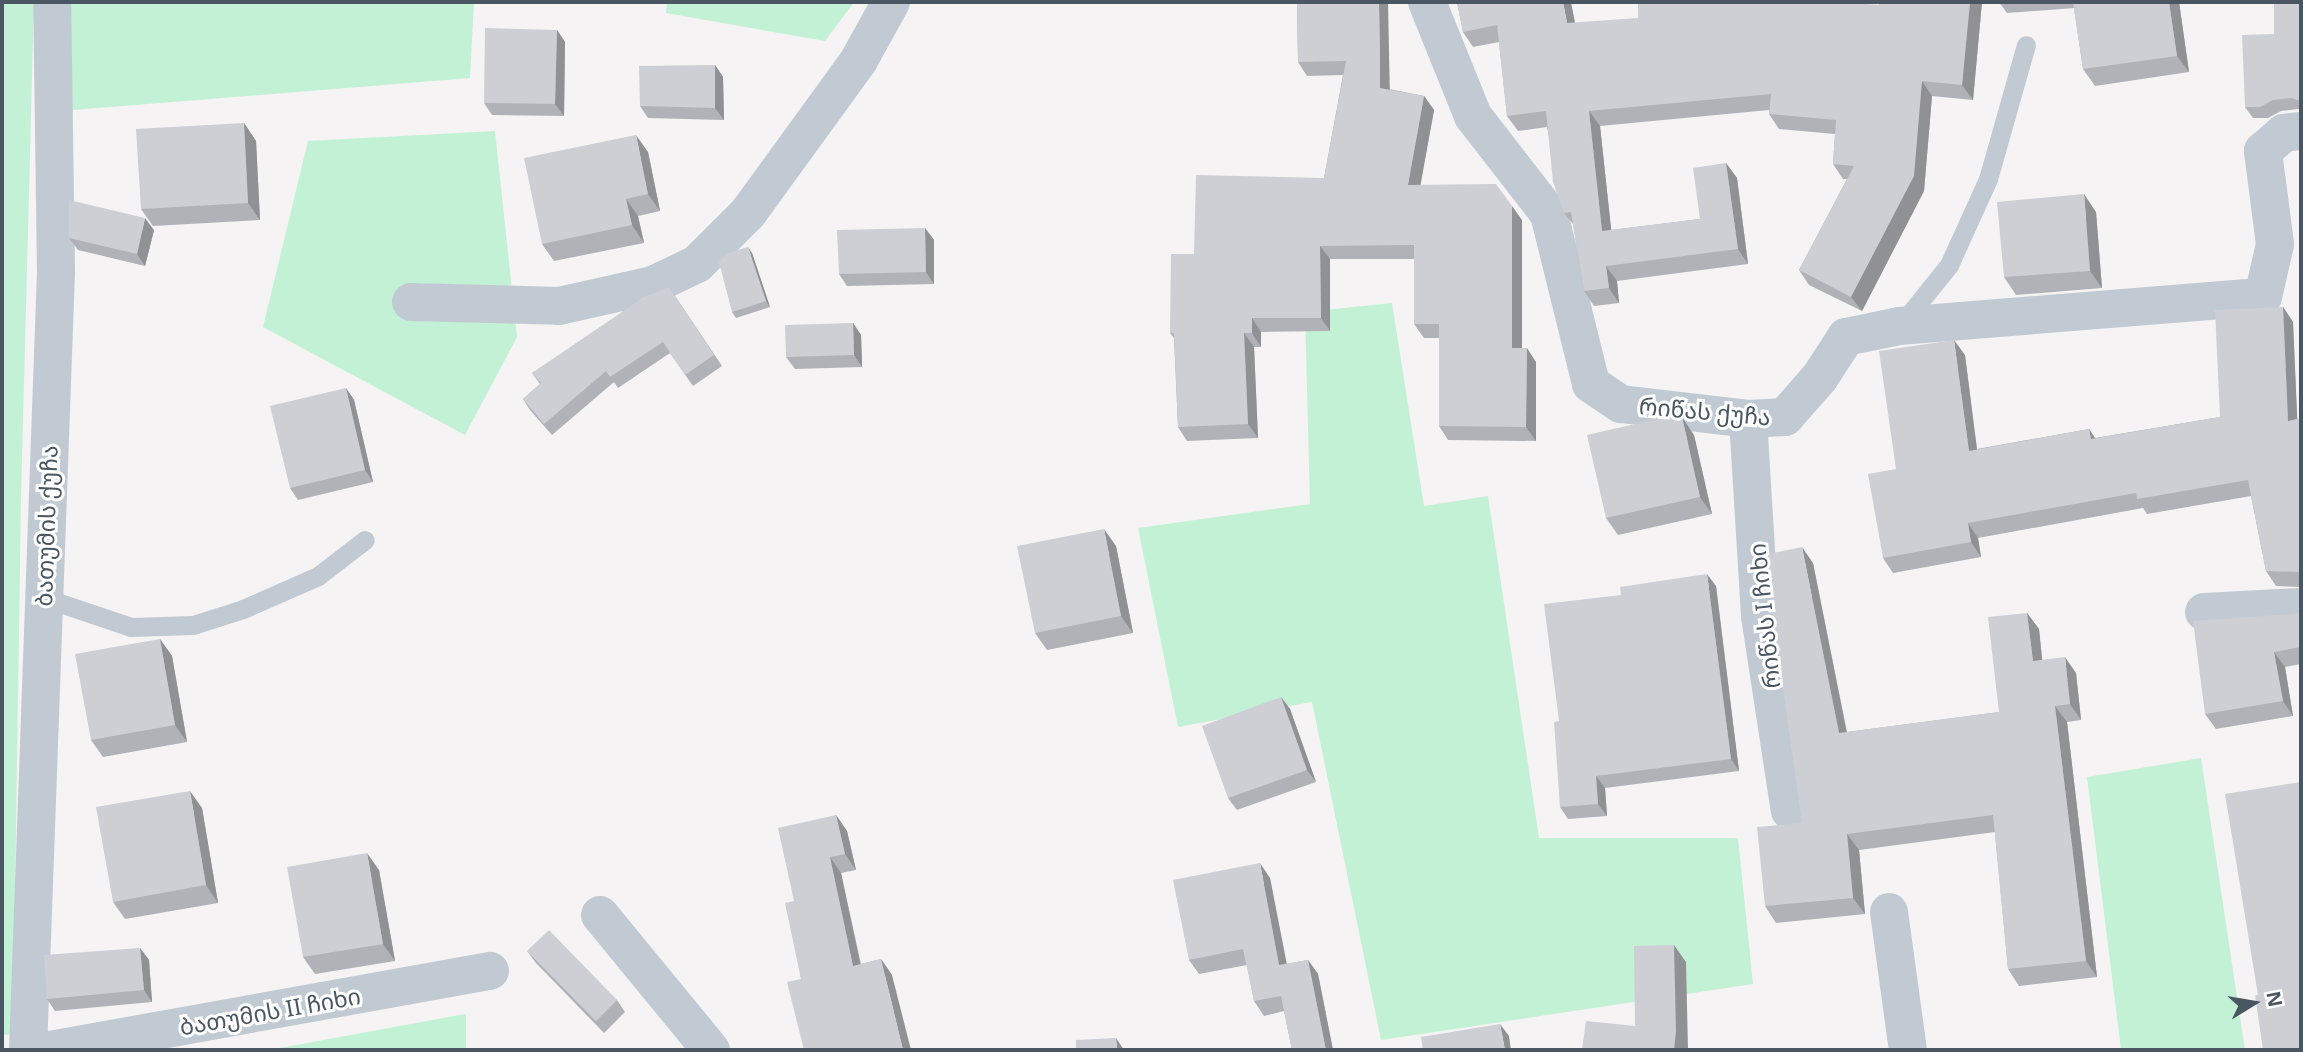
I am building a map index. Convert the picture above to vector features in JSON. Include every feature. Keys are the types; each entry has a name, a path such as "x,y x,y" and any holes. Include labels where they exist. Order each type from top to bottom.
{"street":[{"name":"ბათუმის ქუჩა","path":"28,1050 38,798 42,597 57,273 52,2"},
{"path":"411,302 559,306 653,285 697,264 748,213 859,60 891,2"},
{"name":"რიწას ქუჩა","path":"1427,2 1473,116 1549,214 1591,384 1621,404 1748,419 1785,417 1820,377 1846,337 1899,326 2263,297 2276,244 2263,151 2284,134 2301,131"},
{"name":"რიწას I ჩიხი","path":"1748,419 1760,616 1790,811"},
{"path":"2204,612 2301,607"},
{"path":"1889,912 1908,1050"},
{"path":"600,915 711,1050"},
{"name":"ბათუმის II ჩიხი","path":"50,1050 490,971"}],"lane":[{"path":"1899,326 1949,265 1988,179 2026,46"},
{"path":"42,597 131,627 193,625 243,609 318,576 365,540"}],"green space":[{"path":"2,2 34,2 21,497 13,1034 2,1035"},
{"path":"66,2 474,2 470,78 61,111"},
{"path":"667,2 854,2 825,41 666,13"},
{"path":"495,131 517,337 465,435 263,327 308,141"},
{"path":"1392,303 1424,506 1488,496 1539,838 1738,838 1753,984 1381,1040 1312,702 1178,727 1138,528 1310,504 1305,312"},
{"path":"2201,758 2245,1050 2121,1050 2087,777"},
{"path":"465,1014 466,1050 269,1050"}],"building":[{"path":"1297,2 1379,2 1380,88 1424,96 1408,185 1496,184 1512,206 1512,348 1527,348 1526,427 1439,426 1439,324 1414,324 1414,245 1320,246 1321,318 1252,318 1252,333 1244,333 1248,424 1178,427 1174,333 1170,333 1171,254 1194,254 1196,175 1324,178 1346,61 1298,62"},
{"path":"1457,2 1563,2 1567,23 1638,18 1638,2 1842,2 1879,5 1879,2 1970,2 1962,85 1922,81 1914,176 1851,297 1799,270 1854,166 1833,164 1836,120 1769,114 1771,94 1589,111 1602,231 1700,219 1693,168 1726,163 1738,249 1606,266 1609,288 1584,291 1571,212 1564,213 1553,182 1546,111 1507,116 1497,25 1463,32"},
{"path":"2073,2 2169,2 2177,56 2083,69"},
{"path":"2274,2 2301,2 2301,101 2291,98 2273,100 2260,107 2245,107 2242,35 2274,34"},
{"path":"485,28 557,30 555,104 484,103"},
{"path":"715,65 715,108 640,106 639,66"},
{"path":"244,123 248,203 141,209 136,129"},
{"path":"636,135 648,194 626,199 632,225 542,244 524,158"},
{"path":"2084,194 2090,271 2004,277 1997,202"},
{"path":"69,200 145,218 137,254 69,238"},
{"path":"925,228 926,272 839,274 837,230"},
{"path":"748,247 766,301 732,312 719,262 728,253"},
{"path":"669,287 714,355 685,375 663,342 610,377 606,371 544,424 523,399 541,383 532,373 644,297"},
{"path":"2283,307 2288,421 2301,418 2301,574 2266,571 2248,480 2137,499 2136,493 1968,523 1971,542 1883,558 1868,474 1896,469 1879,351 1954,340 1969,451 2089,429 2091,439 2220,417 2215,310"},
{"path":"853,323 854,355 786,357 785,325"},
{"path":"346,388 365,470 290,488 270,406"},
{"path":"1670,416 1682,417 1700,497 1606,518 1587,435"},
{"path":"1104,529 1121,616 1035,633 1017,546"},
{"path":"1802,547 1839,733 1999,712 1988,617 2027,613 2033,661 2065,657 2070,704 2055,706 2086,961 2008,969 1993,815 1847,834 1853,898 1765,906 1757,827 1802,823 1770,597 1768,554"},
{"path":"1707,574 1731,759 1596,776 1598,804 1560,807 1554,722 1559,721 1544,604 1621,595 1620,587"},
{"path":"2301,611 2301,647 2274,652 2283,701 2205,714 2193,621 2292,614"},
{"path":"160,639 175,725 91,740 75,654"},
{"path":"1281,697 1307,770 1228,798 1202,726"},
{"path":"2301,782 2301,1050 2263,1050 2255,995 2258,995 2225,794"},
{"path":"190,791 206,885 113,902 96,807"},
{"path":"836,815 845,854 830,857 853,966 881,959 903,1050 804,1050 787,982 801,979 785,903 794,901 778,828"},
{"path":"367,853 383,944 303,957 287,867"},
{"path":"1260,863 1279,965 1308,960 1326,1050 1292,1050 1281,996 1254,1001 1243,949 1189,960 1173,880"},
{"path":"549,930 617,1000 596,1021 527,951"},
{"path":"1674,945 1674,1050 1582,1050 1586,1021 1635,1026 1634,946"},
{"path":"140,948 144,990 47,999 44,955"},
{"path":"1500,1024 1505,1050 1423,1050 1421,1037"},
{"path":"1116,1038 1117,1050 1076,1050 1076,1040"}]}
